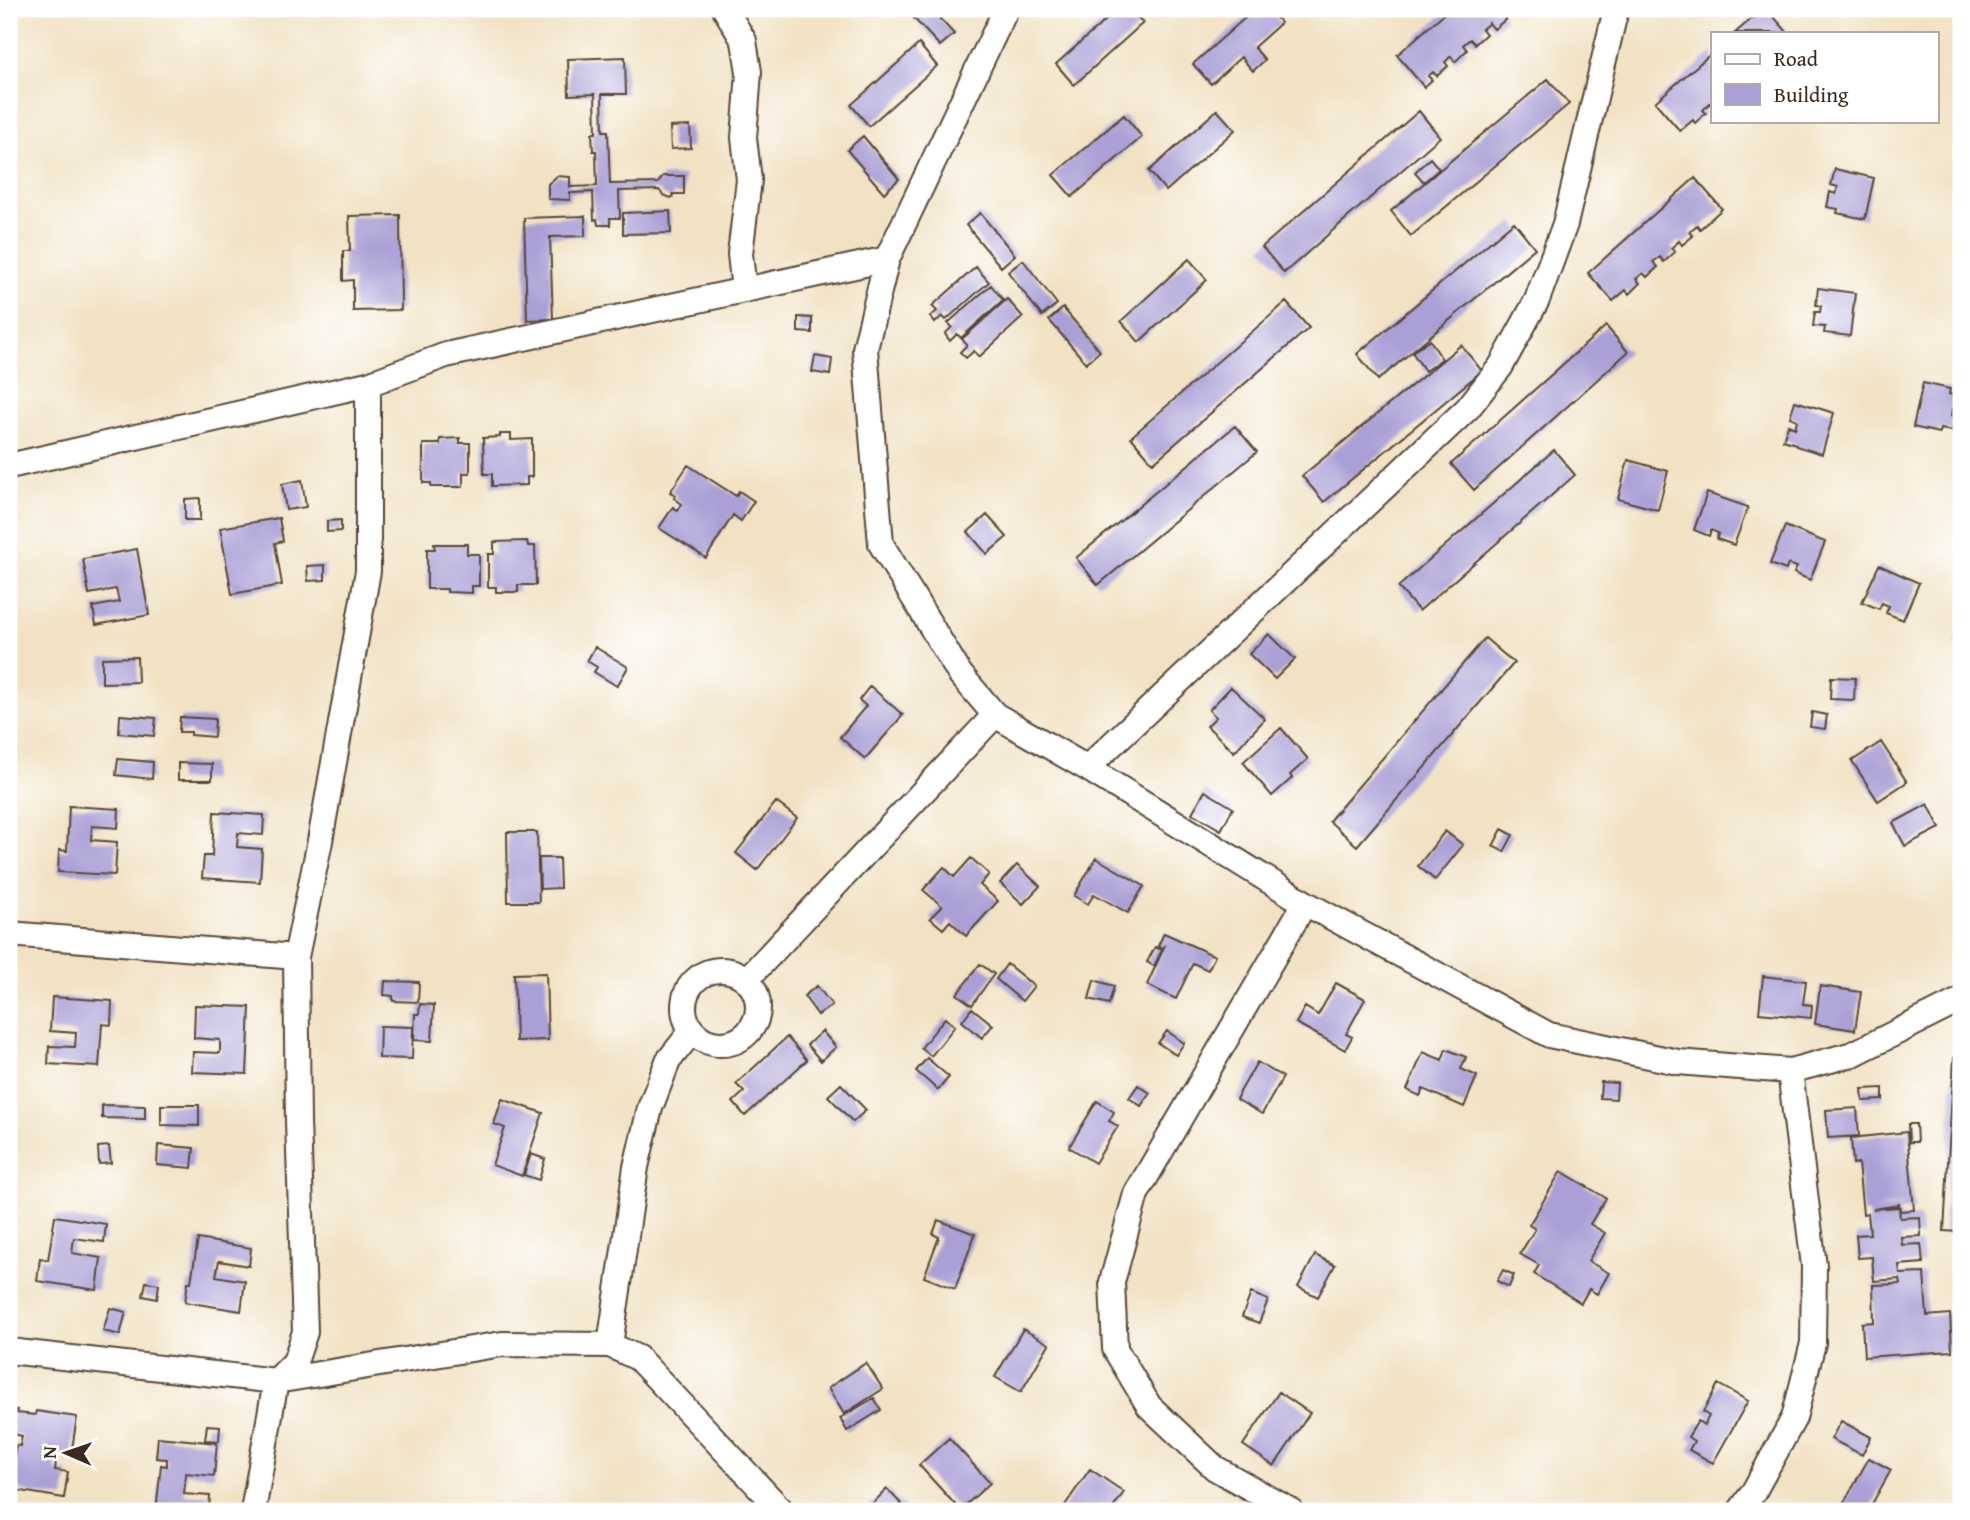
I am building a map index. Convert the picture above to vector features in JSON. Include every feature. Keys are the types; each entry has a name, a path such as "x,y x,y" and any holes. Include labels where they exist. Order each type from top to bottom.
{"lane":[{"path":"725,9 744,41 750,72 744,138 750,180 740,254 744,290"},
{"path":"1006,9 887,259 865,349 881,544 960,674 995,715 1087,768 1305,903 1549,1035 1678,1062 1790,1071 1853,1054 1961,1000"},
{"path":"1087,768 1468,408 1501,366 1537,300 1565,225 1616,9"},
{"path":"9,467 368,384 446,355 887,259"},
{"path":"253,1511 276,1381 295,1362 305,1332 296,957 320,841 368,571 368,384"},
{"path":"747,979 995,715"},
{"path":"1291,1511 1215,1468 1149,1406 1115,1349 1112,1282 1136,1194 1305,903"},
{"path":"9,934 296,957"},
{"path":"727,970 747,979 758,997 758,1018 747,1035 729,1045 708,1043 692,1031 684,1010 689,988 705,973 727,970"},
{"path":"610,1345 636,1167 650,1108 668,1060 692,1031"},
{"path":"1740,1511 1794,1418 1813,1343 1814,1266 1790,1071"},
{"path":"9,1351 276,1381 502,1344 610,1345 638,1358 782,1511"}],"building":[{"path":"905,9 931,9 954,34 940,46"},
{"path":"1118,9 1130,9 1143,23 1074,85 1056,64"},
{"path":"1255,9 1268,9 1281,23 1254,47 1265,60 1253,71 1241,57 1211,84 1193,64"},
{"path":"1449,9 1505,9 1501,13 1506,19 1494,29 1489,23 1482,29 1486,34 1475,44 1470,39 1463,45 1467,50 1455,62 1451,56 1445,62 1448,66 1437,76 1433,72 1428,76 1432,80 1424,87 1397,55"},
{"path":"1763,9 1767,9 1787,32 1736,32"},
{"path":"919,44 937,66 869,126 851,105"},
{"path":"1711,54 1711,104 1703,110 1706,113 1695,123 1693,120 1680,131 1655,102"},
{"path":"625,57 626,94 602,94 603,131 608,131 610,184 658,183 663,176 684,176 684,194 673,194 671,198 659,190 619,191 620,218 610,218 610,225 598,225 597,219 594,220 593,192 570,193 570,200 548,199 548,184 557,176 570,177 570,187 597,186 596,151 593,151 592,133 596,133 595,94 569,95 568,59"},
{"path":"1548,79 1569,104 1411,236 1391,211"},
{"path":"1217,110 1235,130 1166,191 1149,171"},
{"path":"1419,111 1440,137 1284,273 1262,247"},
{"path":"1124,115 1142,137 1072,197 1053,175"},
{"path":"690,126 691,148 671,149 670,127"},
{"path":"863,136 899,179 884,193 847,150"},
{"path":"1430,158 1439,169 1424,182 1415,172"},
{"path":"1835,169 1874,178 1865,219 1837,213 1838,209 1827,207 1830,192 1836,194 1838,187 1831,185"},
{"path":"1695,178 1722,209 1700,229 1697,225 1689,232 1693,236 1682,245 1679,241 1671,248 1675,252 1664,262 1660,257 1653,262 1658,267 1647,277 1643,273 1636,279 1640,283 1629,294 1626,290 1613,301 1588,273"},
{"path":"1961,179 1961,200 1956,199"},
{"path":"670,211 671,233 623,234 623,213"},
{"path":"980,213 1015,255 1001,267 966,225"},
{"path":"400,215 401,310 353,311 353,280 343,281 343,251 350,251 349,216"},
{"path":"585,216 585,236 550,237 553,319 527,320 524,218"},
{"path":"1514,222 1535,248 1378,380 1357,354"},
{"path":"1189,259 1207,280 1139,342 1121,321"},
{"path":"1023,260 1057,304 1042,316 1008,272"},
{"path":"976,267 989,282 946,320 942,316 935,323 930,317 937,311 932,306"},
{"path":"991,285 1003,300 961,338 957,334 950,341 945,334 952,327 948,323"},
{"path":"1818,288 1855,293 1850,336 1824,333 1825,327 1813,326 1815,312 1820,312 1821,306 1816,305"},
{"path":"1007,299 1023,317 979,357 974,351 966,358 960,352 967,345 962,339"},
{"path":"1286,302 1309,328 1153,463 1131,437"},
{"path":"1063,308 1100,351 1086,363 1049,320"},
{"path":"798,317 812,318 812,333 798,332"},
{"path":"1606,326 1628,352 1474,490 1451,464"},
{"path":"1430,340 1442,359 1425,371 1412,352"},
{"path":"1461,345 1482,371 1324,502 1302,476"},
{"path":"815,356 832,359 830,375 812,372"},
{"path":"1923,383 1950,389 1949,394 1960,397 1957,410 1952,409 1951,416 1955,417 1952,431 1940,429 1939,433 1913,427"},
{"path":"1795,401 1834,413 1822,454 1783,440 1788,425 1795,428 1797,420 1790,417"},
{"path":"1235,426 1257,452 1098,585 1076,558"},
{"path":"500,434 511,434 511,440 532,439 532,477 527,477 527,485 492,486 492,474 484,474 483,438 500,437"},
{"path":"460,438 460,443 470,443 470,473 463,473 463,487 431,487 431,483 423,483 423,444 440,444 440,439"},
{"path":"1554,450 1575,475 1419,611 1398,587"},
{"path":"1628,460 1668,471 1658,510 1618,499"},
{"path":"688,465 736,496 739,491 754,501 741,521 733,515 706,558 659,528 673,507 678,511 682,504 674,498 676,495 670,492"},
{"path":"302,480 306,507 286,510 282,484"},
{"path":"1707,493 1748,507 1734,545 1717,539 1718,533 1711,530 1709,536 1694,530"},
{"path":"200,498 200,520 185,520 185,499"},
{"path":"987,515 1007,537 987,554 968,532"},
{"path":"279,518 283,541 275,543 282,585 232,594 220,528"},
{"path":"341,520 341,531 327,532 327,521"},
{"path":"1785,526 1825,542 1810,580 1794,573 1797,567 1788,564 1786,570 1770,564"},
{"path":"527,541 528,546 535,546 536,585 518,585 518,592 496,592 496,587 488,587 488,554 494,554 494,542"},
{"path":"434,544 467,544 467,554 479,554 479,586 472,586 472,593 427,589 427,549 435,549"},
{"path":"137,549 149,615 96,625 93,607 119,602 116,589 89,594 83,559"},
{"path":"325,565 325,580 308,581 307,566"},
{"path":"1879,565 1919,583 1903,620 1886,613 1889,606 1882,603 1879,609 1862,602"},
{"path":"1961,622 1961,645 1955,643"},
{"path":"1269,634 1295,659 1275,679 1249,654"},
{"path":"1485,638 1514,663 1357,846 1329,821"},
{"path":"595,647 628,667 617,686 594,672 597,667 587,661"},
{"path":"137,657 138,682 102,683 102,658"},
{"path":"1831,677 1855,678 1854,700 1830,699"},
{"path":"870,686 903,715 865,759 840,737 866,706 859,700"},
{"path":"1231,687 1265,719 1234,752 1207,726 1216,717 1209,710"},
{"path":"1812,712 1827,715 1825,729 1810,727"},
{"path":"120,715 156,718 154,736 119,733"},
{"path":"180,717 215,719 214,737 179,732"},
{"path":"1281,728 1308,759 1272,796 1243,762"},
{"path":"1881,742 1907,782 1878,801 1852,761"},
{"path":"118,759 153,762 152,779 116,775"},
{"path":"178,763 212,764 212,780 178,780"},
{"path":"1205,791 1233,808 1221,830 1192,813"},
{"path":"776,802 797,818 757,870 736,853"},
{"path":"1928,804 1940,828 1905,846 1893,823"},
{"path":"69,806 119,809 118,828 92,826 91,840 117,842 115,875 58,872 59,850 67,851"},
{"path":"214,812 264,815 263,835 238,833 237,847 262,849 260,882 202,878 204,856 212,856"},
{"path":"1502,829 1513,835 1504,852 1493,846"},
{"path":"1445,831 1463,845 1435,880 1418,866"},
{"path":"507,832 537,832 539,902 508,902"},
{"path":"539,858 559,858 560,888 540,889"},
{"path":"971,858 989,874 980,885 998,901 966,936 950,921 943,929 930,918 942,906 923,890 944,867 954,877"},
{"path":"1096,858 1144,886 1128,913 1094,894 1088,904 1074,896"},
{"path":"1017,865 1040,886 1023,904 1000,883"},
{"path":"1164,933 1215,956 1208,970 1193,963 1176,999 1147,985 1165,945 1163,948 1158,946"},
{"path":"1155,947 1162,950 1154,966 1147,962"},
{"path":"980,964 994,974 972,1005 957,994"},
{"path":"1007,964 1034,986 1022,1001 996,979"},
{"path":"546,973 548,1040 516,1041 514,974"},
{"path":"1763,976 1806,981 1803,1004 1812,1005 1811,1018 1759,1013"},
{"path":"1094,980 1114,986 1109,1004 1089,999"},
{"path":"385,981 419,982 418,1002 393,1001 393,996 384,995"},
{"path":"1336,983 1365,999 1346,1034 1352,1037 1345,1050 1296,1023 1305,1007 1318,1015"},
{"path":"817,986 832,1005 818,1015 804,996"},
{"path":"1820,986 1861,992 1855,1030 1815,1024"},
{"path":"52,997 112,1001 111,1025 102,1024 99,1067 48,1064 49,1046 75,1047 76,1033 50,1031"},
{"path":"420,1004 434,1005 432,1041 414,1040 415,1014 419,1014"},
{"path":"195,1005 250,1007 247,1074 192,1072 193,1052 220,1053 220,1040 194,1038"},
{"path":"972,1008 993,1025 982,1038 962,1021"},
{"path":"945,1018 955,1026 931,1056 921,1048"},
{"path":"380,1026 413,1027 412,1059 379,1058"},
{"path":"822,1031 836,1047 821,1061 807,1045"},
{"path":"1167,1031 1184,1043 1176,1055 1158,1043"},
{"path":"787,1037 807,1060 745,1116 733,1102 744,1092 736,1084"},
{"path":"1446,1049 1466,1057 1461,1069 1477,1076 1464,1107 1423,1089 1420,1096 1407,1090 1423,1052 1442,1060"},
{"path":"927,1058 949,1077 938,1090 916,1071"},
{"path":"1954,1058 1961,1059 1961,1232 1944,1231"},
{"path":"1257,1062 1283,1077 1262,1114 1236,1099"},
{"path":"1601,1082 1617,1083 1616,1099 1600,1098"},
{"path":"841,1084 866,1110 853,1122 828,1096"},
{"path":"1138,1085 1150,1093 1141,1106 1129,1098"},
{"path":"1883,1088 1883,1100 1863,1101 1862,1089"},
{"path":"502,1099 543,1113 522,1176 492,1165 505,1128 494,1124"},
{"path":"1097,1101 1114,1112 1109,1121 1118,1126 1095,1163 1069,1147"},
{"path":"102,1105 145,1106 145,1119 102,1118"},
{"path":"161,1105 199,1105 199,1126 161,1125"},
{"path":"1857,1108 1859,1136 1828,1138 1826,1110"},
{"path":"1908,1124 1916,1124 1917,1142 1909,1142"},
{"path":"1907,1132 1914,1210 1900,1211 1899,1203 1873,1209 1899,1207 1900,1218 1920,1217 1921,1236 1901,1237 1902,1245 1921,1244 1923,1263 1899,1265 1900,1274 1924,1273 1927,1316 1950,1314 1952,1351 1864,1357 1862,1323 1874,1322 1873,1285 1901,1284 1900,1279 1874,1281 1872,1257 1858,1258 1856,1235 1870,1234 1868,1213 1863,1214 1858,1163 1853,1164 1851,1138"},
{"path":"158,1145 194,1148 192,1168 157,1165"},
{"path":"109,1146 111,1163 99,1164 98,1147"},
{"path":"531,1154 545,1159 539,1180 524,1175"},
{"path":"1561,1171 1606,1198 1590,1224 1605,1233 1588,1261 1609,1273 1597,1294 1589,1289 1581,1303 1534,1274 1539,1265 1520,1254 1535,1229 1529,1225"},
{"path":"55,1216 106,1224 104,1242 74,1238 72,1253 101,1258 97,1290 37,1281 40,1258 48,1260"},
{"path":"938,1220 975,1234 955,1289 924,1277 939,1237 933,1234"},
{"path":"198,1239 251,1248 249,1266 219,1261 216,1276 245,1281 241,1311 185,1302"},
{"path":"1315,1255 1335,1265 1318,1297 1298,1287"},
{"path":"1503,1270 1514,1275 1509,1287 1497,1281"},
{"path":"146,1282 159,1284 157,1299 143,1296"},
{"path":"1251,1293 1268,1300 1259,1323 1242,1317"},
{"path":"110,1308 126,1312 120,1335 103,1331"},
{"path":"1023,1329 1049,1344 1021,1392 995,1377"},
{"path":"866,1363 883,1389 844,1414 828,1388"},
{"path":"1718,1384 1748,1401 1713,1463 1689,1450 1694,1441 1688,1437 1698,1421 1704,1425 1709,1416 1703,1412"},
{"path":"1279,1392 1310,1413 1274,1466 1243,1445"},
{"path":"874,1398 881,1410 847,1431 840,1418"},
{"path":"9,1409 17,1410 17,1413 35,1415 36,1411 77,1417 71,1455 57,1453 55,1470 68,1472 64,1498 9,1489 16,1445 20,1446 22,1436 9,1433"},
{"path":"1841,1421 1871,1437 1862,1455 1831,1439"},
{"path":"207,1425 220,1426 219,1441 205,1440"},
{"path":"158,1437 217,1443 214,1476 186,1473 184,1494 210,1496 209,1511 156,1511 161,1465 167,1466 167,1459 156,1458"},
{"path":"949,1438 990,1483 960,1510 919,1465"},
{"path":"1869,1458 1891,1470 1868,1511 1839,1511"},
{"path":"1090,1469 1124,1492 1111,1511 1061,1511"},
{"path":"887,1489 908,1511 865,1511"}]}
